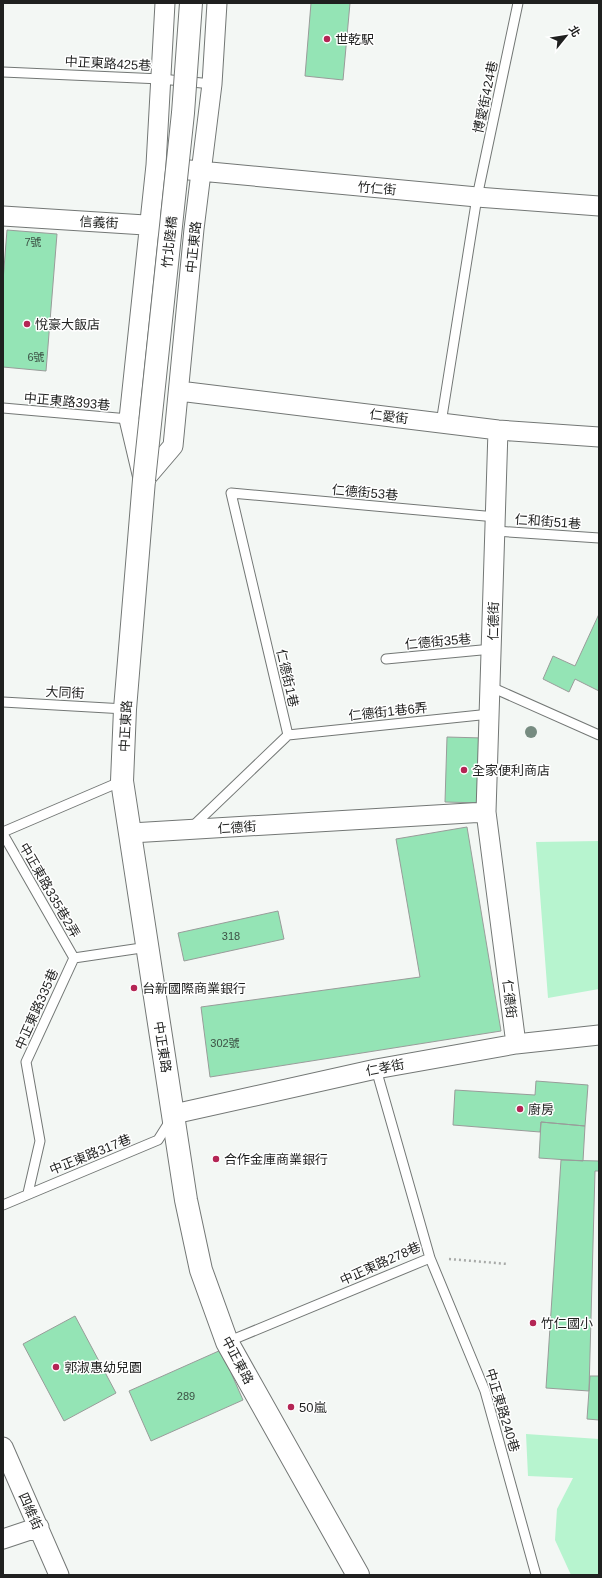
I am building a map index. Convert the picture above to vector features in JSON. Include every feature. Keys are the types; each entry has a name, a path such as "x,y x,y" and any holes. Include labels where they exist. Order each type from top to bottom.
{"main road":[{"name":"竹北陸橋","path":"144,480 183,113 191,3"},
{"name":"中正東路","path":"144,480 125,709 122,781 186,1200 201,1270 227,1342 358,1575"}],"street":[{"name":"中正東路","path":"144,480 129,420 156,164 165,3"},
{"name":"中正東路","path":"144,480 172,446 179,391 194,229 212,84 217,3"},
{"name":"竹仁街","path":"156,164 202,172 477,197 599,206"},
{"name":"信義街","path":"3,216 194,229"},
{"name":"仁愛街","path":"179,391 498,430 599,437"},
{"name":"仁德街","path":"498,430 486,812 516,1044"},
{"name":"仁德街","path":"131,834 486,812"},
{"name":"仁孝街","path":"174,1114 376,1068 516,1044 599,1035"},
{"name":"四維街","path":"3,1447 59,1575"},
{"path":"3,1539 39,1527"}],"lane":[{"name":"博愛街424巷","path":"441,423 477,197 518,3"},
{"name":"中正東路425巷","path":"3,72 161,79 212,84"},
{"name":"中正東路393巷","path":"3,408 129,420"},
{"name":"仁德街53巷","path":"231,493 496,524"},
{"name":"仁德街1巷","path":"231,493 288,735"},
{"name":"仁和街51巷","path":"496,524 599,538"},
{"name":"仁德街35巷","path":"386,659 492,649"},
{"path":"491,687 599,735"},
{"name":"大同街","path":"3,702 125,709"},
{"name":"仁德街1巷6弄","path":"288,735 490,714"},
{"path":"189,830 288,735"},
{"name":"中正東路335巷2弄","path":"74,958 3,833 122,781"},
{"path":"74,958 148,947"},
{"name":"中正東路335巷","path":"28,1193 40,1141 26,1062 74,958"},
{"name":"中正東路278巷","path":"227,1342 430,1258 376,1068"},
{"name":"中正東路317巷","path":"3,1205 28,1193 158,1140 174,1114"},
{"name":"中正東路240巷","path":"430,1258 485,1391 536,1575"}],"path":[{"path":"430,1258 508,1264"}],"green space":[{"path":"599,841 599,989 548,998 536,842"},
{"path":"526,1434 599,1439 599,1575 571,1575 555,1540 557,1509 573,1478 528,1476"}],"building":[{"name":"世乾駅","path":"311,3 350,3 343,80 305,76"},
{"name":"悅豪大飯店","path":"7,230 57,234 46,371 3,367 3,281"},
{"path":"599,614 599,691 575,679 569,692 543,679 553,656 575,666"},
{"name":"全家便利商店","path":"447,737 483,738 481,803 445,802"},
{"path":"467,827 501,1031 210,1077 201,1007 420,977 396,839"},
{"path":"278,911 284,939 184,961 178,933"},
{"name":"廚房","path":"536,1081 588,1085 585,1126 541,1122 540,1132 453,1125 455,1090 535,1095"},
{"path":"541,1122 585,1126 583,1161 539,1158"},
{"path":"561,1160 599,1161 599,1171 595,1171 589,1391 546,1388"},
{"path":"75,1316 116,1393 64,1421 23,1344"},
{"path":"221,1350 243,1400 151,1441 129,1391"},
{"path":"590,1376 599,1376 599,1420 587,1419"}],"place":[{"name":"世乾駅","path":"327,39"},
{"name":"悅豪大飯店","path":"27,324"},
{"name":"全家便利商店","path":"464,770"},
{"name":"台新國際商業銀行","path":"134,988"},
{"name":"廚房","path":"520,1109"},
{"name":"合作金庫商業銀行","path":"216,1159"},
{"name":"竹仁國小","path":"533,1323"},
{"name":"郭淑惠幼兒園","path":"56,1367"},
{"name":"50嵐","path":"291,1407"}]}
